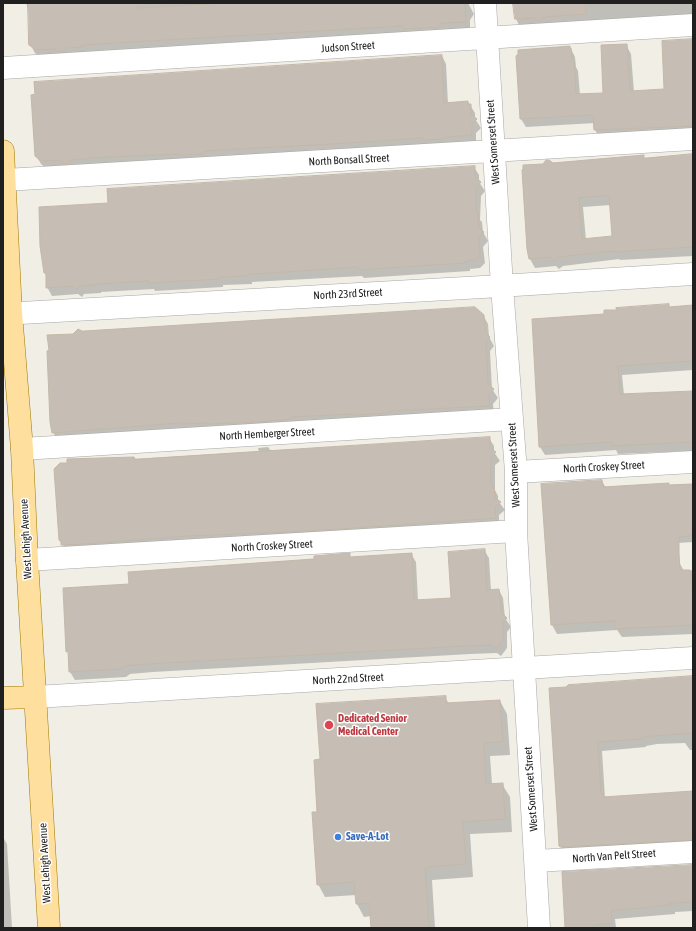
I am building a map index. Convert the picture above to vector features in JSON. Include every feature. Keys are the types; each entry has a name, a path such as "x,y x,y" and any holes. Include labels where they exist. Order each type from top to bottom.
{"main road":[{"name":"West Lehigh Avenue","path":"3,151 5,180 7,313 22,449 27,560 49,928"},
{"name":"North 22nd Street","path":"3,698 35,697"}],"street":[{"name":"West Somerset Street","path":"485,3 502,286 516,472 516,531 539,928"},
{"name":"Judson Street","path":"3,68 693,25"},
{"name":"North Bonsall Street","path":"5,180 693,139"},
{"name":"North 23rd Street","path":"7,313 693,274"},
{"name":"North Hemberger Street","path":"22,449 512,419"},
{"name":"North Croskey Street","path":"516,472 693,462"},
{"name":"North Croskey Street","path":"27,560 516,531"},
{"name":"North 22nd Street","path":"35,697 693,658"},
{"name":"North Van Pelt Street","path":"536,861 693,852"}],"building":[{"path":"28,3 138,3 138,8 221,3 465,3 466,22 440,23 440,27 403,29 403,26 82,45 83,47 66,48 62,52 58,52 55,49 36,50 29,45"},
{"path":"513,3 586,3 586,14 545,17 539,22 535,18 515,19"},
{"path":"693,39 693,126 594,130 593,115 520,119 516,56 518,54 518,50 570,46 572,61 574,61 576,94 603,93 601,45 627,44 630,91 664,89 662,41"},
{"path":"442,55 444,103 468,101 468,104 471,104 471,114 477,119 472,124 472,135 446,137 446,139 423,140 423,138 203,151 203,154 88,158 70,160 68,164 64,164 60,160 41,161 35,156 31,95 35,94 34,82"},
{"path":"693,154 693,247 614,251 558,257 554,261 550,257 529,259 527,249 522,170 523,165 543,164 546,160 553,163 644,155 644,158","holes":["609,196 612,236 582,239 579,198"]},
{"path":"475,166 475,177 481,182 476,188 476,213 478,213 479,228 484,232 479,238 480,254 476,260 465,261 465,263 358,270 358,267 248,274 248,276 219,277 219,279 97,284 79,286 77,289 73,286 46,288 46,273 44,273 40,246 39,207 108,203 107,189"},
{"path":"669,304 669,307 693,305 693,361 618,366 620,394 693,391 693,442 612,446 612,442 539,447 532,319 604,314 604,310 617,310 616,308"},
{"path":"475,307 484,315 485,332 490,337 486,342 488,384 494,389 489,395 490,406 390,411 390,413 292,417 292,419 256,422 206,424 180,423 52,433 50,422 47,351 49,350 47,335 73,334 78,329 82,331"},
{"path":"490,437 490,448 496,452 491,457 491,484 492,487 494,487 495,498 501,502 495,507 496,518 310,531 187,536 84,544 61,545 59,540 54,469 60,463 67,463 67,459 134,457 135,459"},
{"path":"602,480 603,487 669,483 669,485 693,484 693,534 691,534 691,536 679,537 679,553 680,570 690,570 693,592 693,625 615,629 615,621 551,625 541,484"},
{"path":"485,549 487,590 499,589 502,613 507,618 503,623 503,640 496,649 492,645 465,646 148,664 125,666 122,667 122,669 69,672 68,651 66,652 63,588 129,584 128,572 314,559 314,556 350,553 350,557 412,553 414,600 451,598 448,552"},
{"path":"693,676 693,733 598,742 601,794 603,794 603,797 693,791 693,840 560,847 549,688 566,687 568,685"},
{"path":"446,696 446,703 500,700 503,742 484,743 486,784 503,783 505,819 463,822 466,864 425,867 429,928 371,928 369,903 356,904 354,882 317,885 312,812 317,812 314,760 320,759 316,704"},
{"path":"693,865 693,902 670,903 670,905 611,911 612,923 594,925 594,928 565,928 562,872"}],"place":[{"name":"Dedicated Senior Medical Center","path":"329,725"},
{"name":"Save-A-Lot","path":"338,837"}]}
